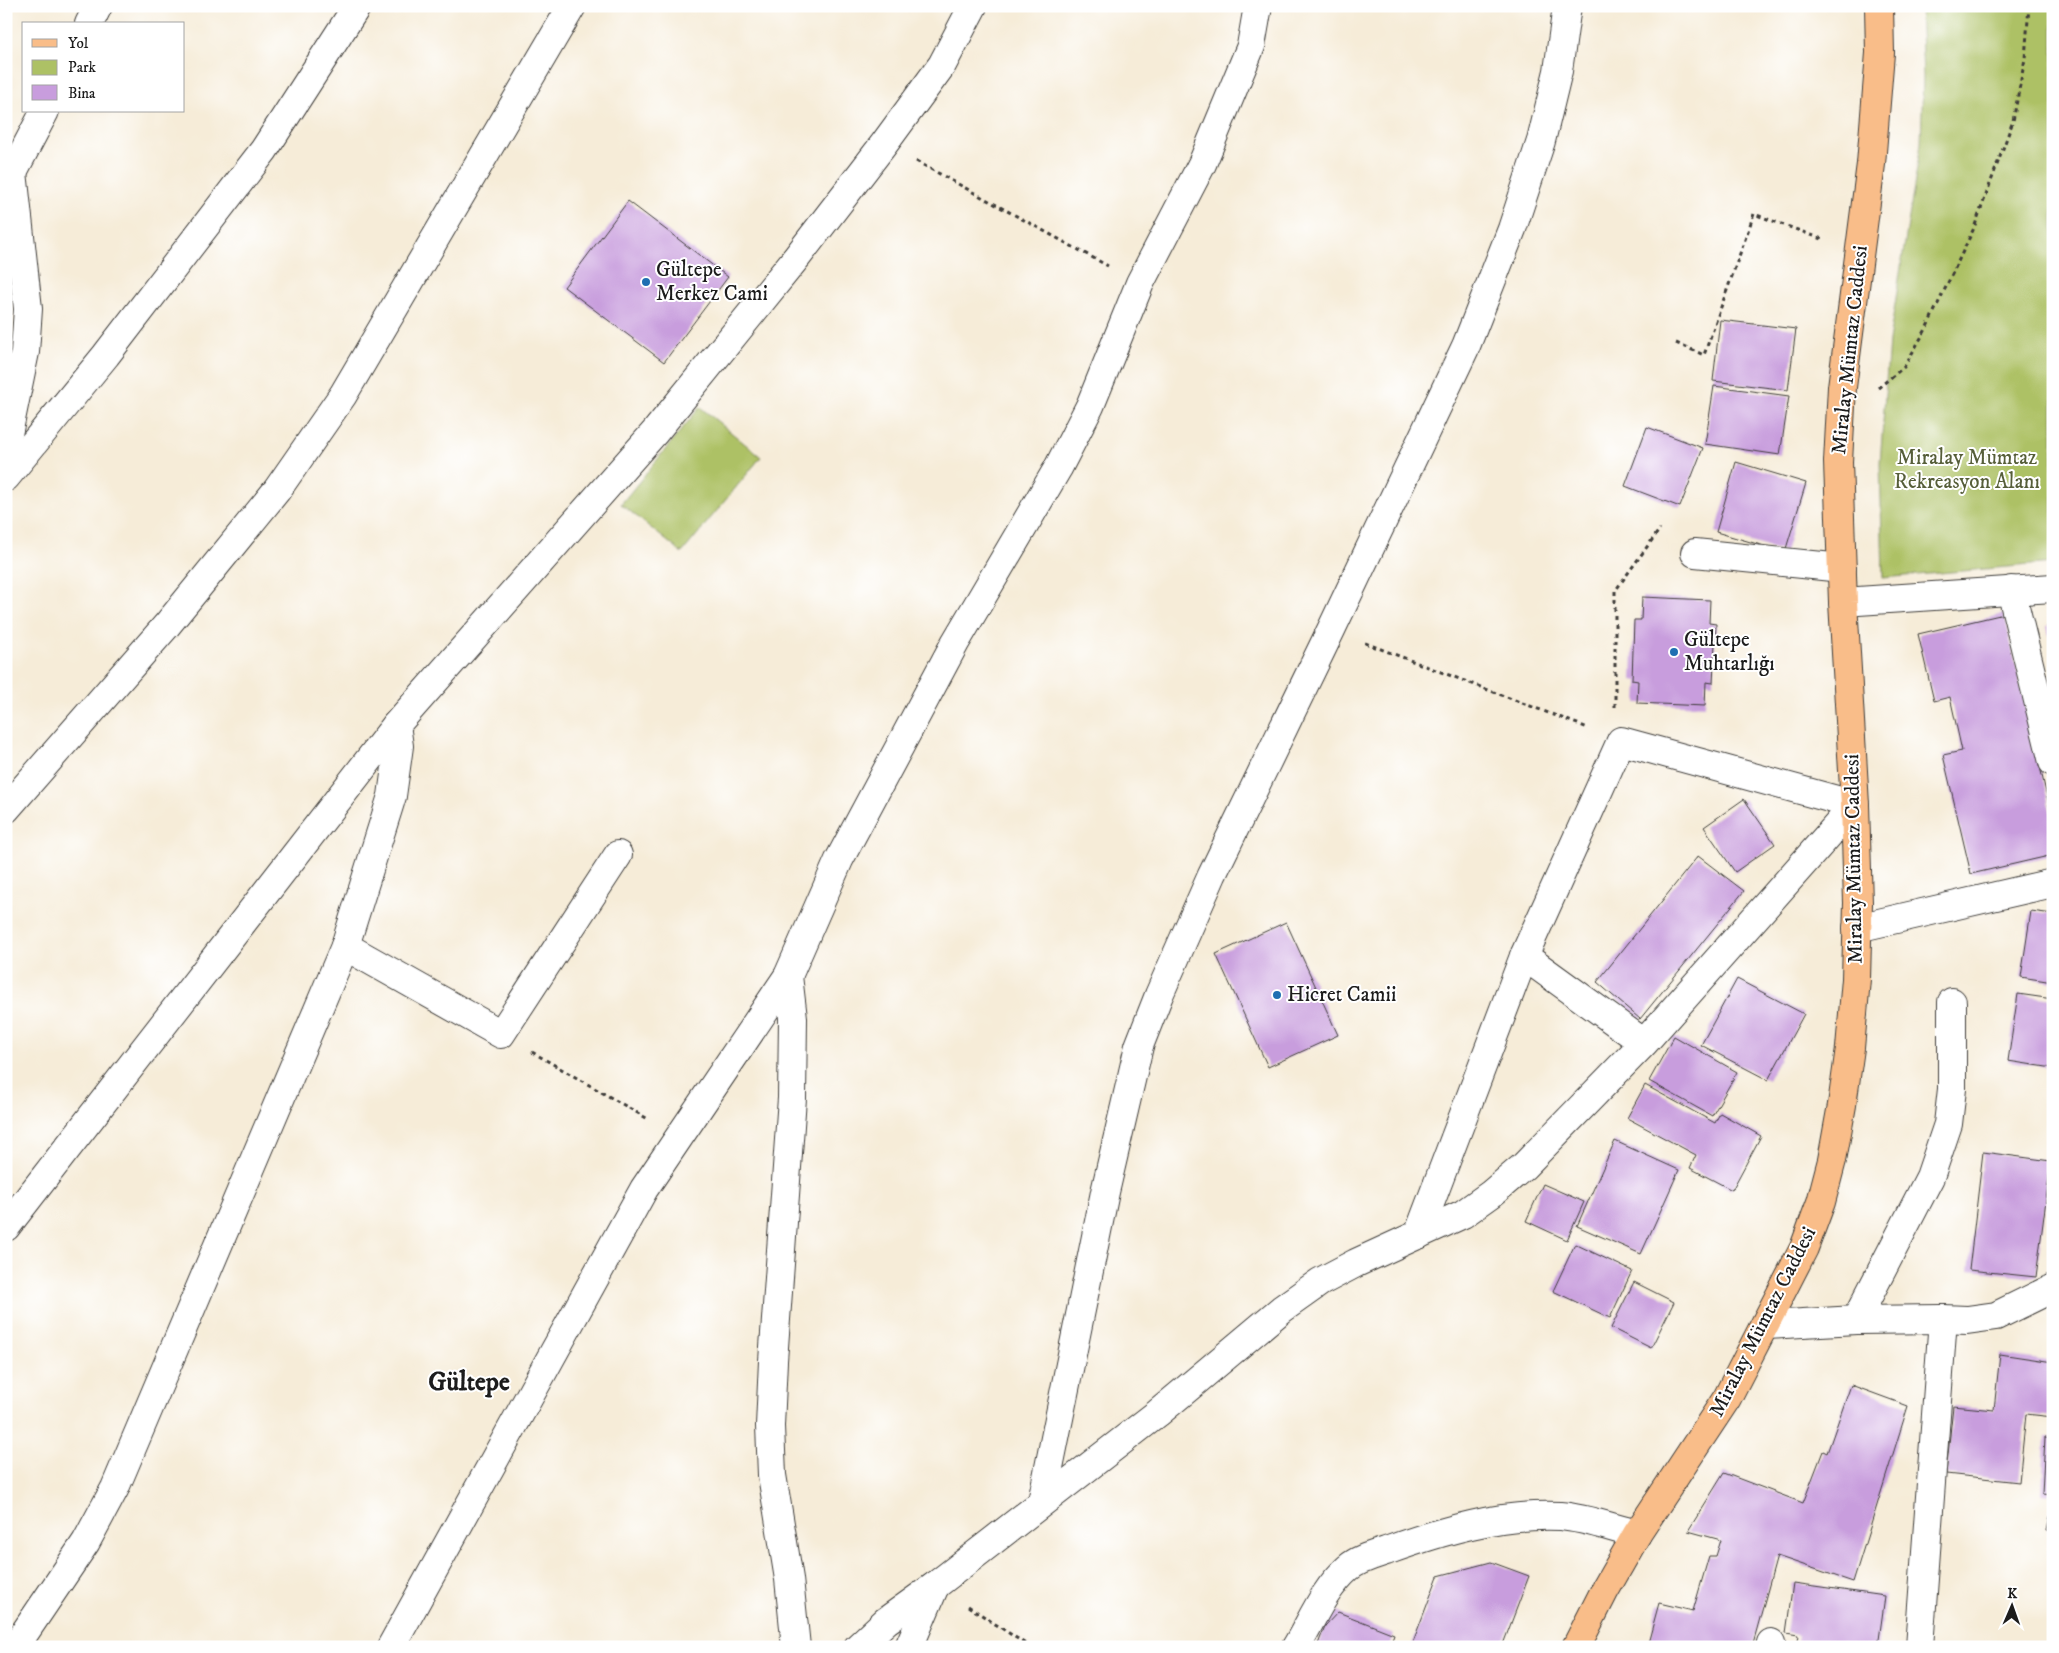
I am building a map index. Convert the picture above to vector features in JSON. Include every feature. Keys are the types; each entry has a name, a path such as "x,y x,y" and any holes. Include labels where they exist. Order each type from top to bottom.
{"main road":[{"name":"Miralay Mümtaz Caddesi","path":"1576,1647 1605,1590 1637,1534 1727,1398 1766,1325 1804,1248 1821,1202 1832,1160 1850,1048 1857,928 1856,805 1843,602 1838,462 1842,387 1871,164 1880,53 1879,6"}],"street":[{"path":"91,22 98,6"},
{"path":"6,477 106,354 264,150 357,6"},
{"path":"6,809 167,625 278,490 343,396 572,6"},
{"path":"6,1227 396,725 655,432 797,257 942,65 973,6"},
{"path":"391,1647 644,1189 788,976 839,860 956,643 1058,468 1090,406 1140,283 1202,164 1251,46 1258,6"},
{"path":"1042,1502 1105,1192 1139,1046 1159,995 1212,875 1466,346 1512,229 1541,141 1558,71 1567,6"},
{"path":"6,444 25,352 28,309 10,175 44,112"},
{"path":"1695,554 1842,568"},
{"path":"1843,602 2053,588"},
{"path":"2011,590 2053,762"},
{"path":"15,1647 86,1542 115,1488 345,946 392,796 399,746 396,725"},
{"path":"858,1647 886,1621 936,1585 1158,1413 1242,1341 1320,1282 1356,1263 1418,1235 1463,1214 1491,1194 1524,1166 1644,1043 1856,805 1618,740 1524,956 1418,1235"},
{"path":"345,946 501,1034 618,854"},
{"path":"1857,928 2053,883"},
{"path":"1524,956 1644,1043"},
{"path":"788,976 793,1018 792,1098 770,1426 772,1475 789,1578 796,1647"},
{"path":"1856,1320 1930,1177 1948,1124 1952,1089 1952,1002"},
{"path":"1766,1325 1856,1320 1967,1320 1996,1316 2053,1288"},
{"path":"1926,1643 1944,1319"},
{"path":"1296,1647 1320,1602 1349,1567 1366,1558 1414,1540 1476,1524 1528,1517 1568,1518 1637,1534"},
{"path":"909,1647 936,1585"}],"path":[{"path":"1840,418 1904,367 1925,331 1974,228 2013,121 2025,59 2029,6"},
{"path":"884,144 1140,283"},
{"path":"1676,343 1704,355 1754,214 1858,253"},
{"path":"1331,630 1618,740 1615,591 1660,529"},
{"path":"501,1034 679,1138"},
{"path":"936,1585 1030,1647"}],"green space":[{"name":"Miralay Mümtaz Rekreasyon Alanı","path":"1920,6 2053,6 2053,563 1883,578 1880,463 1889,341 1921,143 1923,77"},
{"path":"700,407 761,457 682,553 621,504"}],"building":[{"name":"Gültepe Merkez Cami","path":"628,201 728,277 664,362 564,287"},
{"path":"1720,320 1796,329 1788,390 1713,381"},
{"path":"1714,386 1789,396 1780,455 1705,444"},
{"path":"1647,427 1703,448 1680,507 1625,486"},
{"path":"1736,462 1806,483 1785,552 1716,532"},
{"name":"Gültepe Muhtarlığı","path":"1642,597 1710,600 1709,623 1716,624 1713,683 1706,682 1705,706 1637,703 1638,681 1632,680 1634,620 1641,620"},
{"path":"2004,614 2053,822 2053,855 1971,874 1943,755 1962,751 1950,697 1934,701 1918,634"},
{"path":"2053,625 2053,649 2052,649 2047,626"},
{"path":"1744,799 1775,844 1735,872 1704,827"},
{"path":"1698,856 1744,891 1640,1019 1597,982"},
{"path":"2031,911 2053,914 2053,982 2021,977"},
{"name":"Hicret Camii","path":"1286,922 1338,1035 1268,1067 1216,954"},
{"path":"1737,979 1804,1014 1768,1080 1701,1045"},
{"path":"2018,994 2053,999 2053,1068 2008,1061"},
{"path":"1674,1036 1737,1072 1712,1116 1649,1081"},
{"path":"1645,1085 1715,1123 1720,1113 1761,1136 1732,1190 1690,1168 1696,1155 1627,1118"},
{"path":"1615,1141 1679,1170 1641,1254 1577,1226"},
{"path":"1983,1152 2051,1161 2036,1277 1969,1270"},
{"path":"1543,1184 1584,1202 1567,1240 1526,1221"},
{"path":"1575,1244 1632,1271 1610,1318 1553,1291"},
{"path":"1634,1282 1674,1302 1651,1348 1611,1328"},
{"path":"2000,1354 2053,1362 2053,1417 2026,1414 2019,1482 1946,1474 1953,1406 1994,1410"},
{"path":"1851,1385 1908,1406 1853,1582 1777,1556 1752,1647 1647,1647 1659,1603 1693,1611 1709,1556 1716,1556 1721,1540 1688,1531 1724,1473 1803,1503 1823,1451 1827,1453"},
{"path":"2045,1437 2053,1438 2053,1495 2042,1494"},
{"path":"2050,1516 2053,1516 2053,1532 2047,1531"},
{"path":"1491,1562 1529,1576 1502,1647 1411,1647 1438,1576"},
{"path":"1793,1583 1885,1596 1878,1647 1796,1647 1798,1635 1786,1633"},
{"path":"1338,1612 1394,1634 1389,1647 1317,1647 1325,1626"}],"place":[{"name":"Gültepe Merkez Cami","path":"646,282"},
{"name":"Gültepe Muhtarlığı","path":"1674,652"},
{"name":"Hicret Camii","path":"1277,995"}],"district":[{"name":"Gültepe","path":"469,1382"}]}
